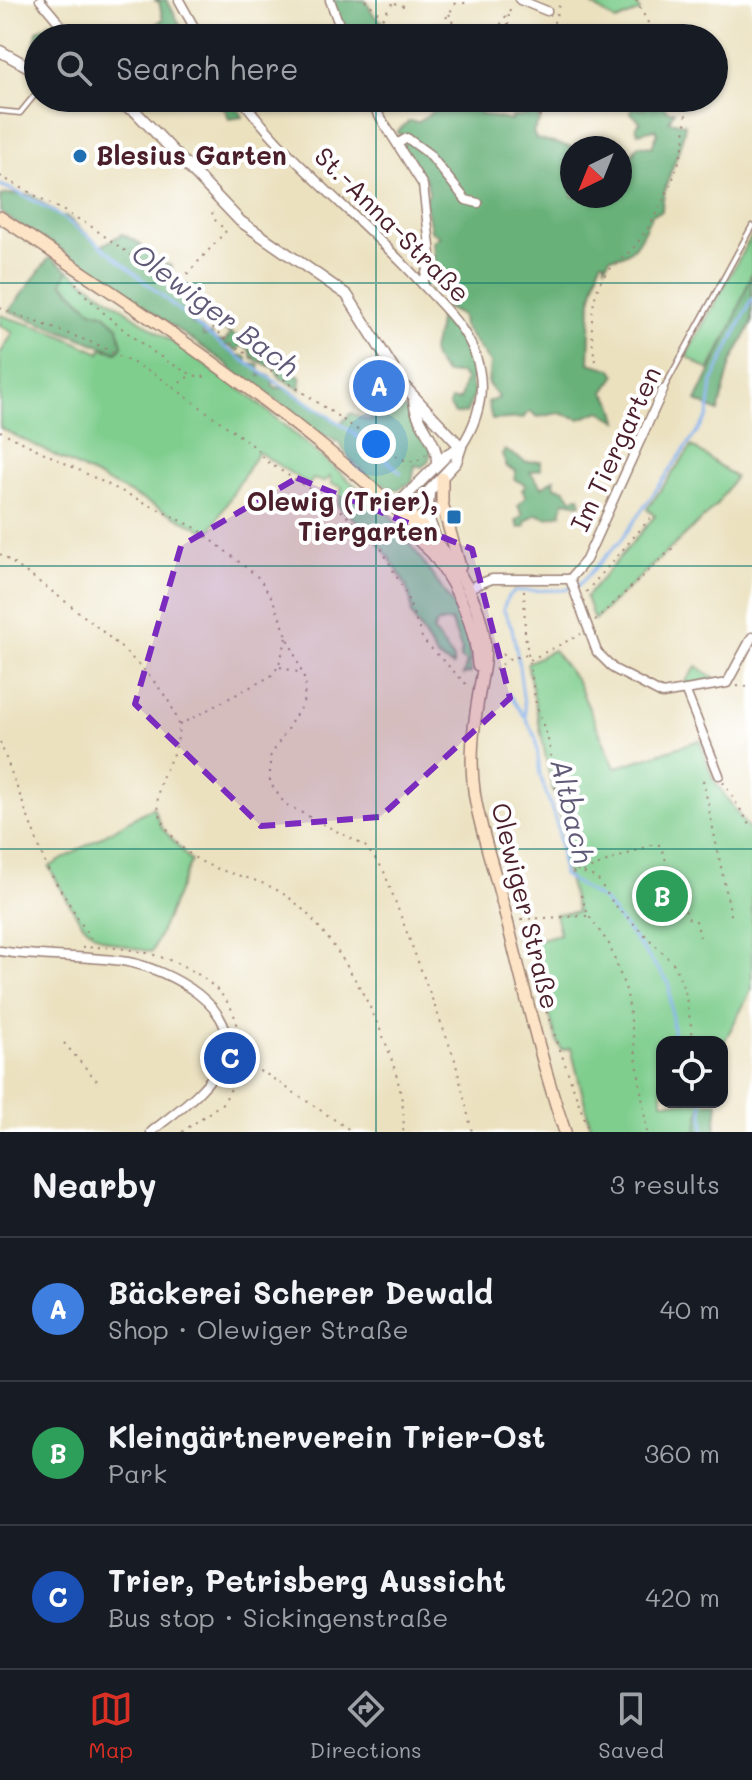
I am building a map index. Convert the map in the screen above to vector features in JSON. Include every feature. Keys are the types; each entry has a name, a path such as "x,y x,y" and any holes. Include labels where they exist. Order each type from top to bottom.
{"main road":[{"name":"Olewiger Straße","path":"0,217 84,272 305,431 395,507 405,517 406,525 435,556 462,603 474,638 478,690"},
{"path":"442,478 442,503 465,581"},
{"name":"Olewiger Straße","path":"405,517 411,516 436,540 465,581 485,649 471,749 476,802 532,1029 565,1132"}],"street":[{"path":"40,0 60,24"},
{"path":"179,0 192,24"},
{"path":"330,0 339,24"},
{"path":"517,2 547,11"},
{"path":"1,54 24,65"},
{"path":"138,112 240,221 347,295 414,399 461,447 437,465 395,507"},
{"name":"St.-Anna-Straße","path":"253,112 288,152 375,233 459,324 478,364 481,402 476,421 461,447 459,459 405,517"},
{"path":"377,112 419,176 426,199 431,255 423,284"},
{"path":"397,144 407,138 420,146 466,200 478,203"},
{"name":"Im Tiergarten","path":"574,588 663,390"},
{"path":"414,399 415,409 434,444 437,465"},
{"path":"429,492 427,514 436,540"},
{"path":"462,603 465,581 492,579 574,588 600,658 652,692 686,692 724,685 752,637"},
{"path":"686,692 719,775"},
{"path":"0,951 139,965 177,979 219,1018 226,1050 208,1082 151,1132"}],"lane":[{"path":"0,111 20,113 24,108"},
{"name":"Im Tiergarten","path":"663,390 752,226"}],"path":[{"path":"365,0 387,24"},
{"path":"381,19 394,1 403,6 400,0"},
{"path":"441,24 458,0"},
{"path":"553,24 561,0"},
{"path":"636,0 649,24"},
{"path":"501,24 517,2"},
{"path":"448,13 453,20 452,24"},
{"path":"508,13 508,24"},
{"path":"539,112 540,122"},
{"path":"595,361 594,310 600,283 637,244 666,197 686,128 684,112"},
{"path":"0,176 103,234 194,300 206,321 228,341 400,459 416,462 428,449"},
{"path":"187,274 226,231 213,218 212,211"},
{"path":"84,272 75,284 85,294 139,340 191,375 203,377"},
{"path":"0,308 98,345 155,374 251,443 269,463 336,506 373,537 397,573 423,640 478,690"},
{"path":"172,388 191,375"},
{"path":"0,431 216,540 266,588 306,683 303,703 270,757 270,783 285,804 365,846 383,869 455,1060 472,1132"},
{"path":"574,588 652,516"},
{"path":"529,661 587,629 677,544"},
{"path":"0,554 84,618 146,674 166,697 178,725 158,793 160,818 175,840 197,861 283,893 331,941 390,1056 403,1093 403,1132"},
{"path":"524,589 529,661 556,791 567,821 569,867 575,877"},
{"path":"178,725 271,676 278,667 288,636"},
{"path":"495,648 508,659"},
{"path":"494,669 498,671 508,659 528,655"},
{"path":"278,667 302,673"},
{"path":"724,685 752,687"},
{"path":"0,742 42,857 101,960"},
{"path":"719,775 752,828"},
{"path":"703,780 732,920"},
{"path":"582,872 654,844 660,845 688,918 696,921 700,937"},
{"path":"569,867 597,878 613,903 674,964 685,992 693,1036"},
{"path":"581,895 588,915 609,944 627,993 647,1132"},
{"path":"588,915 521,919 535,979 589,1132"},
{"path":"64,1043 98,1082"},
{"path":"182,1132 224,1102 244,1064 243,1049 226,1050"},
{"path":"244,1064 266,1074 353,1132"}],"highlighted area":[{"path":"297,478 472,549 510,698 380,817 261,826 135,704 181,546"}],"green space":[{"path":"154,0 167,0 180,24 156,24 163,19 159,2"},
{"path":"327,0 365,0 374,15 385,24 342,24"},
{"path":"585,0 635,0 640,11 616,21"},
{"path":"226,112 240,112 243,117 229,119"},
{"path":"432,112 479,112 511,121 511,117 536,112 540,120 533,132 536,139 560,144 560,208 632,208 632,154 638,145 652,147 658,133 655,129 638,133 636,126 641,122 630,112 674,112 669,121 685,124 665,189 662,211 653,214 638,241 627,253 610,257 605,267 605,261 601,261 591,300 589,363 612,369 616,375 604,392 613,403 618,421 600,411 580,419 559,413 538,417 530,411 523,418 492,420 488,402 499,398 488,384 490,363 463,326 462,316 446,308 444,296 431,288 434,278 441,273 435,266 433,241 440,237 431,230 425,199 429,192 426,179 402,152 403,138 397,132 409,121 419,122"},
{"path":"32,195 61,217 66,216 101,246 122,234 141,244 142,252 154,253 155,262 172,266 171,282 185,284 191,291 187,293 197,302 189,317 192,324 203,329 203,336 212,334 214,340 225,342 230,334 216,323 253,348 259,347 279,368 300,376 301,390 279,377 274,368 252,358 250,350 242,345 236,351 227,345 225,348 233,354 247,357 247,364 259,365 260,376 265,374 271,377 274,387 289,389 340,424 351,413 368,421 395,407 406,409 419,429 424,431 432,448 428,462 422,467 415,465 412,482 397,490 370,479 345,453 340,443 304,426 285,406 238,378 227,364 110,283 87,271 84,264 4,215 0,211 0,196"},
{"path":"752,235 752,272 733,324 709,370 686,356"},
{"path":"50,257 68,270 62,283 91,310 103,313 118,326 122,346 117,352 9,311"},
{"path":"68,270 247,394 391,516 460,615 468,637 471,673 463,675 467,663 460,658 462,651 451,621 437,623 433,631 453,658 453,666 438,658 411,614 408,592 395,566 369,532 338,505 342,487 332,484 330,477 324,482 313,479 309,485 258,452 209,533 0,428 0,354 13,333 0,325 0,315 51,331 100,353 102,349 117,352 122,346 118,326 103,313 91,310 62,282"},
{"path":"752,272 752,323 731,363 718,412 696,401 733,324"},
{"path":"447,315 449,324 460,331 477,370 470,382 475,393 466,413 455,414 449,405 451,400 460,400 465,379 460,373 446,374 432,351 439,317"},
{"path":"692,446 735,477 716,506 594,620 586,597 655,516 647,509"},
{"path":"505,450 526,462 541,461 541,469 530,472 542,487 554,479 555,487 565,489 572,499 579,496 581,504 564,501 561,514 547,518 536,514 525,522 526,526 519,528 516,521 523,515 518,506 526,496 522,490 526,485 514,479 516,471 507,467 502,454"},
{"path":"553,650 577,681 615,768 700,740 712,777 752,834 752,989 727,1036 656,1036 656,1108 701,1108 696,1132 592,1132 571,1048 562,1050 557,1041 528,942 560,934 555,914 577,912 562,857 564,828 552,788 527,663"},
{"path":"697,666 715,679 683,685"},
{"path":"153,807 162,828 191,861 152,952 110,942 87,928 49,867"},
{"path":"701,1108 717,1108 715,1132 696,1132"}],"waterway":[{"name":"Olewiger Bach","path":"0,185 60,216 118,259 227,349 339,423 401,473"},
{"name":"Altbach","path":"673,1036 669,983 605,902 563,875 558,828 540,775 536,738 526,719 512,628 503,609 508,596 516,591 564,590 579,585 621,540 708,416 712,382 752,299"},
{"name":"Olewiger Bach","path":"508,693 524,716"},
{"name":"Altbach","path":"702,1108 704,1132"}],"place":[{"name":"Blesius Garten","path":"80,156"},
{"name":"Bäckerei Scherer Dewald","path":"379,386"},
{"name":"Olewig (Trier), Tiergarten","path":"454,517"},
{"name":"Kleingärtnerverein Trier-Ost","path":"662,896"},
{"name":"Trier, Petrisberg Aussicht","path":"230,1058"}]}
